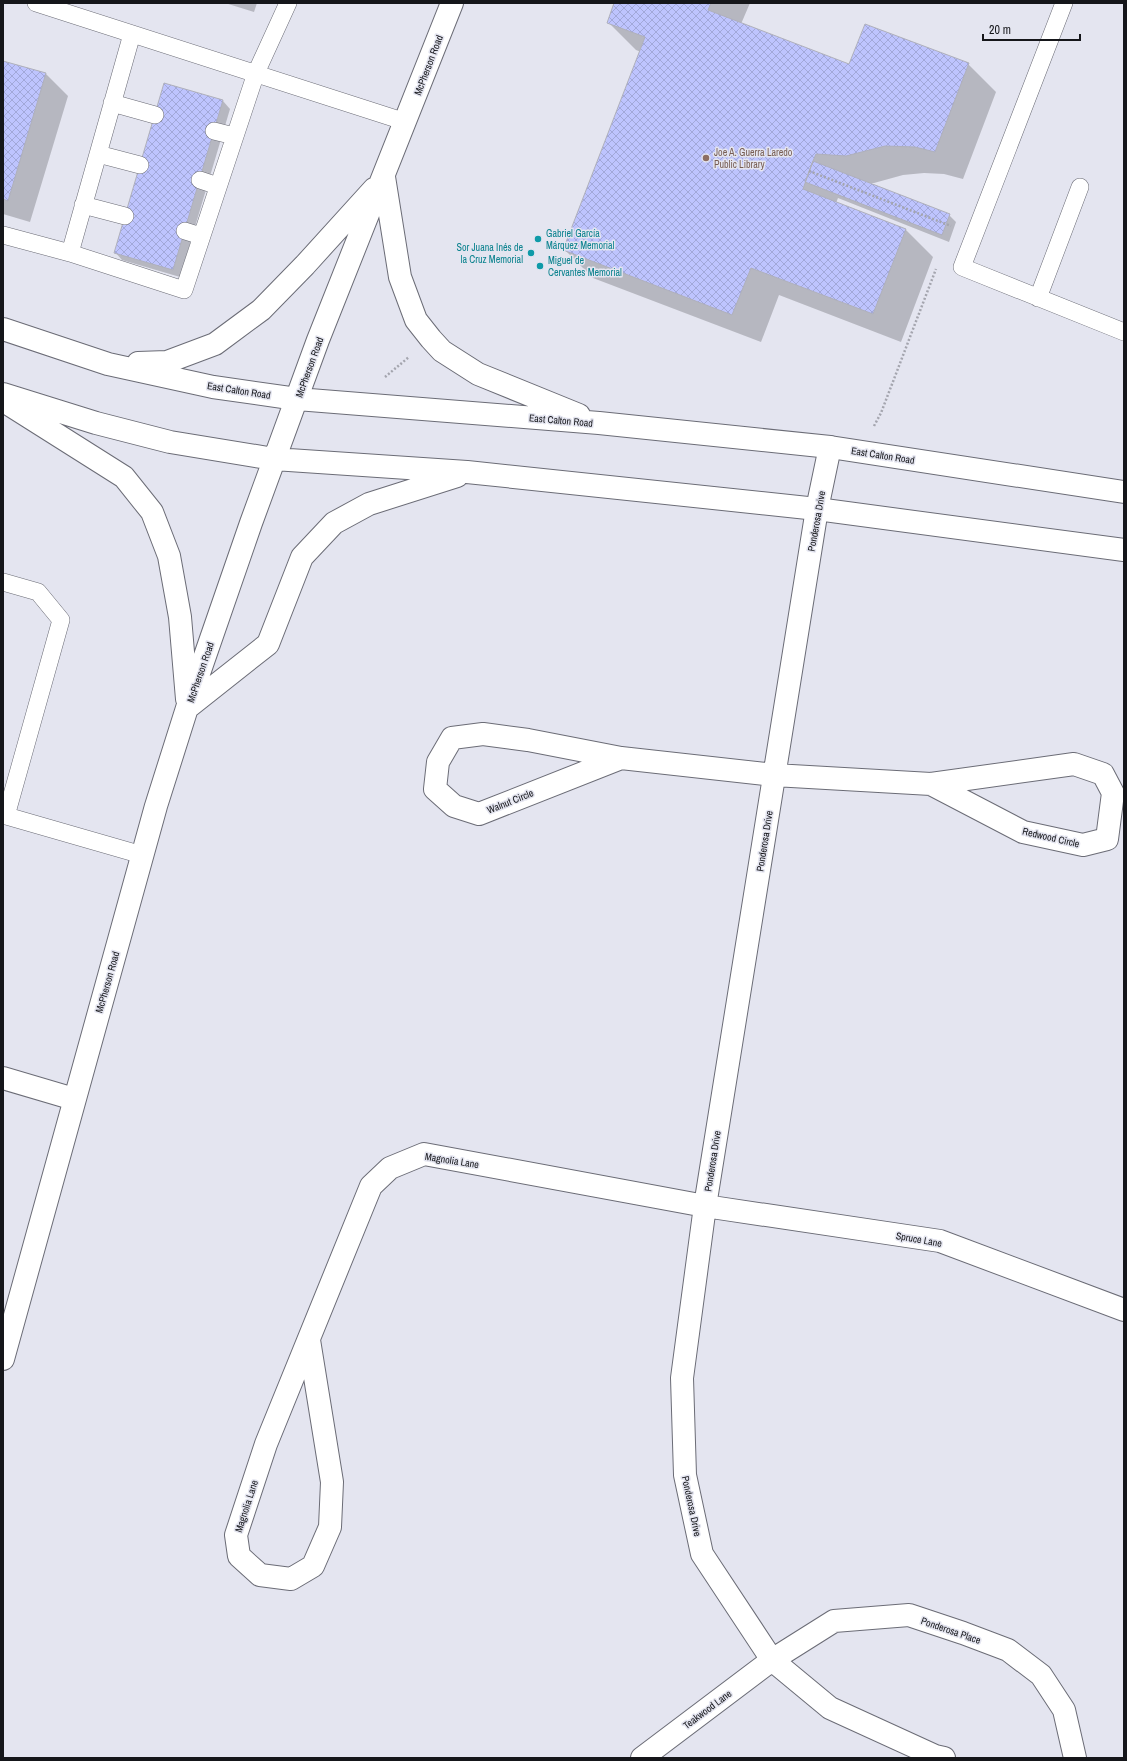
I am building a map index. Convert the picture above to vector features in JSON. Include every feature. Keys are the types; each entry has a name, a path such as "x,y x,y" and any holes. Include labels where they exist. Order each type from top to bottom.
{"main road":[{"name":"McPherson Road","path":"3,1359 142,855 187,708 274,459 318,340 384,178 452,3"},
{"path":"108,364 167,362 215,344 261,310 305,265 384,178"},
{"path":"384,178 400,277 416,320 439,347 478,374 599,423"},
{"name":"East Calton Road","path":"3,330 108,364 213,387 297,399 599,423 830,446 1124,492"},
{"path":"3,394 96,423 170,442 274,459 467,472 817,509 1124,550"},
{"path":"3,401 124,477 152,512 169,556 180,617 187,708"},
{"name":"Ponderosa Drive","path":"830,446 817,509 705,1206 682,1378 685,1475 702,1554 772,1660 830,1708 935,1756 944,1758"},
{"path":"187,708 268,644 302,557 334,523 369,504 467,472"},
{"name":"Walnut Circle","path":"621,758 479,814 454,806 435,789 438,762 452,738 483,734 528,740 621,758 774,775"},
{"name":"Redwood Circle","path":"774,775 931,784 1074,764 1104,774 1113,793 1107,839 1083,845 1024,832 931,784"},
{"path":"3,1078 74,1099"},
{"name":"Magnolia Lane","path":"309,1340 332,1482 330,1528 313,1566 291,1579 260,1575 239,1556 236,1536 266,1444 371,1186 390,1168 424,1154 705,1206"},
{"name":"Spruce Lane","path":"705,1206 940,1241 1124,1310"},
{"name":"Ponderosa Place","path":"772,1660 834,1621 909,1615 963,1632 1008,1650 1041,1675 1064,1710 1075,1758"},
{"name":"Teakwood Lane","path":"642,1758 772,1660"}],"lane":[{"path":"36,3 406,122"},
{"path":"3,235 70,253 184,290 234,136 256,74 288,3"},
{"path":"1064,3 962,268 1124,332"},
{"path":"70,253 132,34"},
{"path":"112,103 155,115"},
{"path":"214,131 234,136"},
{"path":"98,154 140,165"},
{"path":"200,180 218,186"},
{"path":"1038,298 1080,187"},
{"path":"83,206 125,216"},
{"path":"185,231 201,236"},
{"path":"4,585 38,592 61,620 5,816 142,855"}],"path":[{"path":"809,171 952,226"},
{"path":"380,382 410,356"}],"building":[{"name":"Joe A. Guerra Laredo Public Library","path":"614,3 711,3 708,10 849,64 865,24 969,63 935,152 915,147 885,146 846,156 816,154 813,161 803,189 906,229 873,314 751,268 732,315 563,250 645,37 607,23"},
{"path":"3,61 46,73 8,201 3,199"},
{"path":"164,83 223,100 173,270 114,253"},
{"path":"813,161 950,214 942,235 805,182"}],"place":[{"name":"Joe A. Guerra Laredo Public Library","path":"706,158"},
{"name":"Gabriel García Márquez Memorial","path":"538,239"},
{"name":"Sor Juana Inés de la Cruz Memorial","path":"531,253"},
{"name":"Miguel de Cervantes Memorial","path":"540,266"}]}
